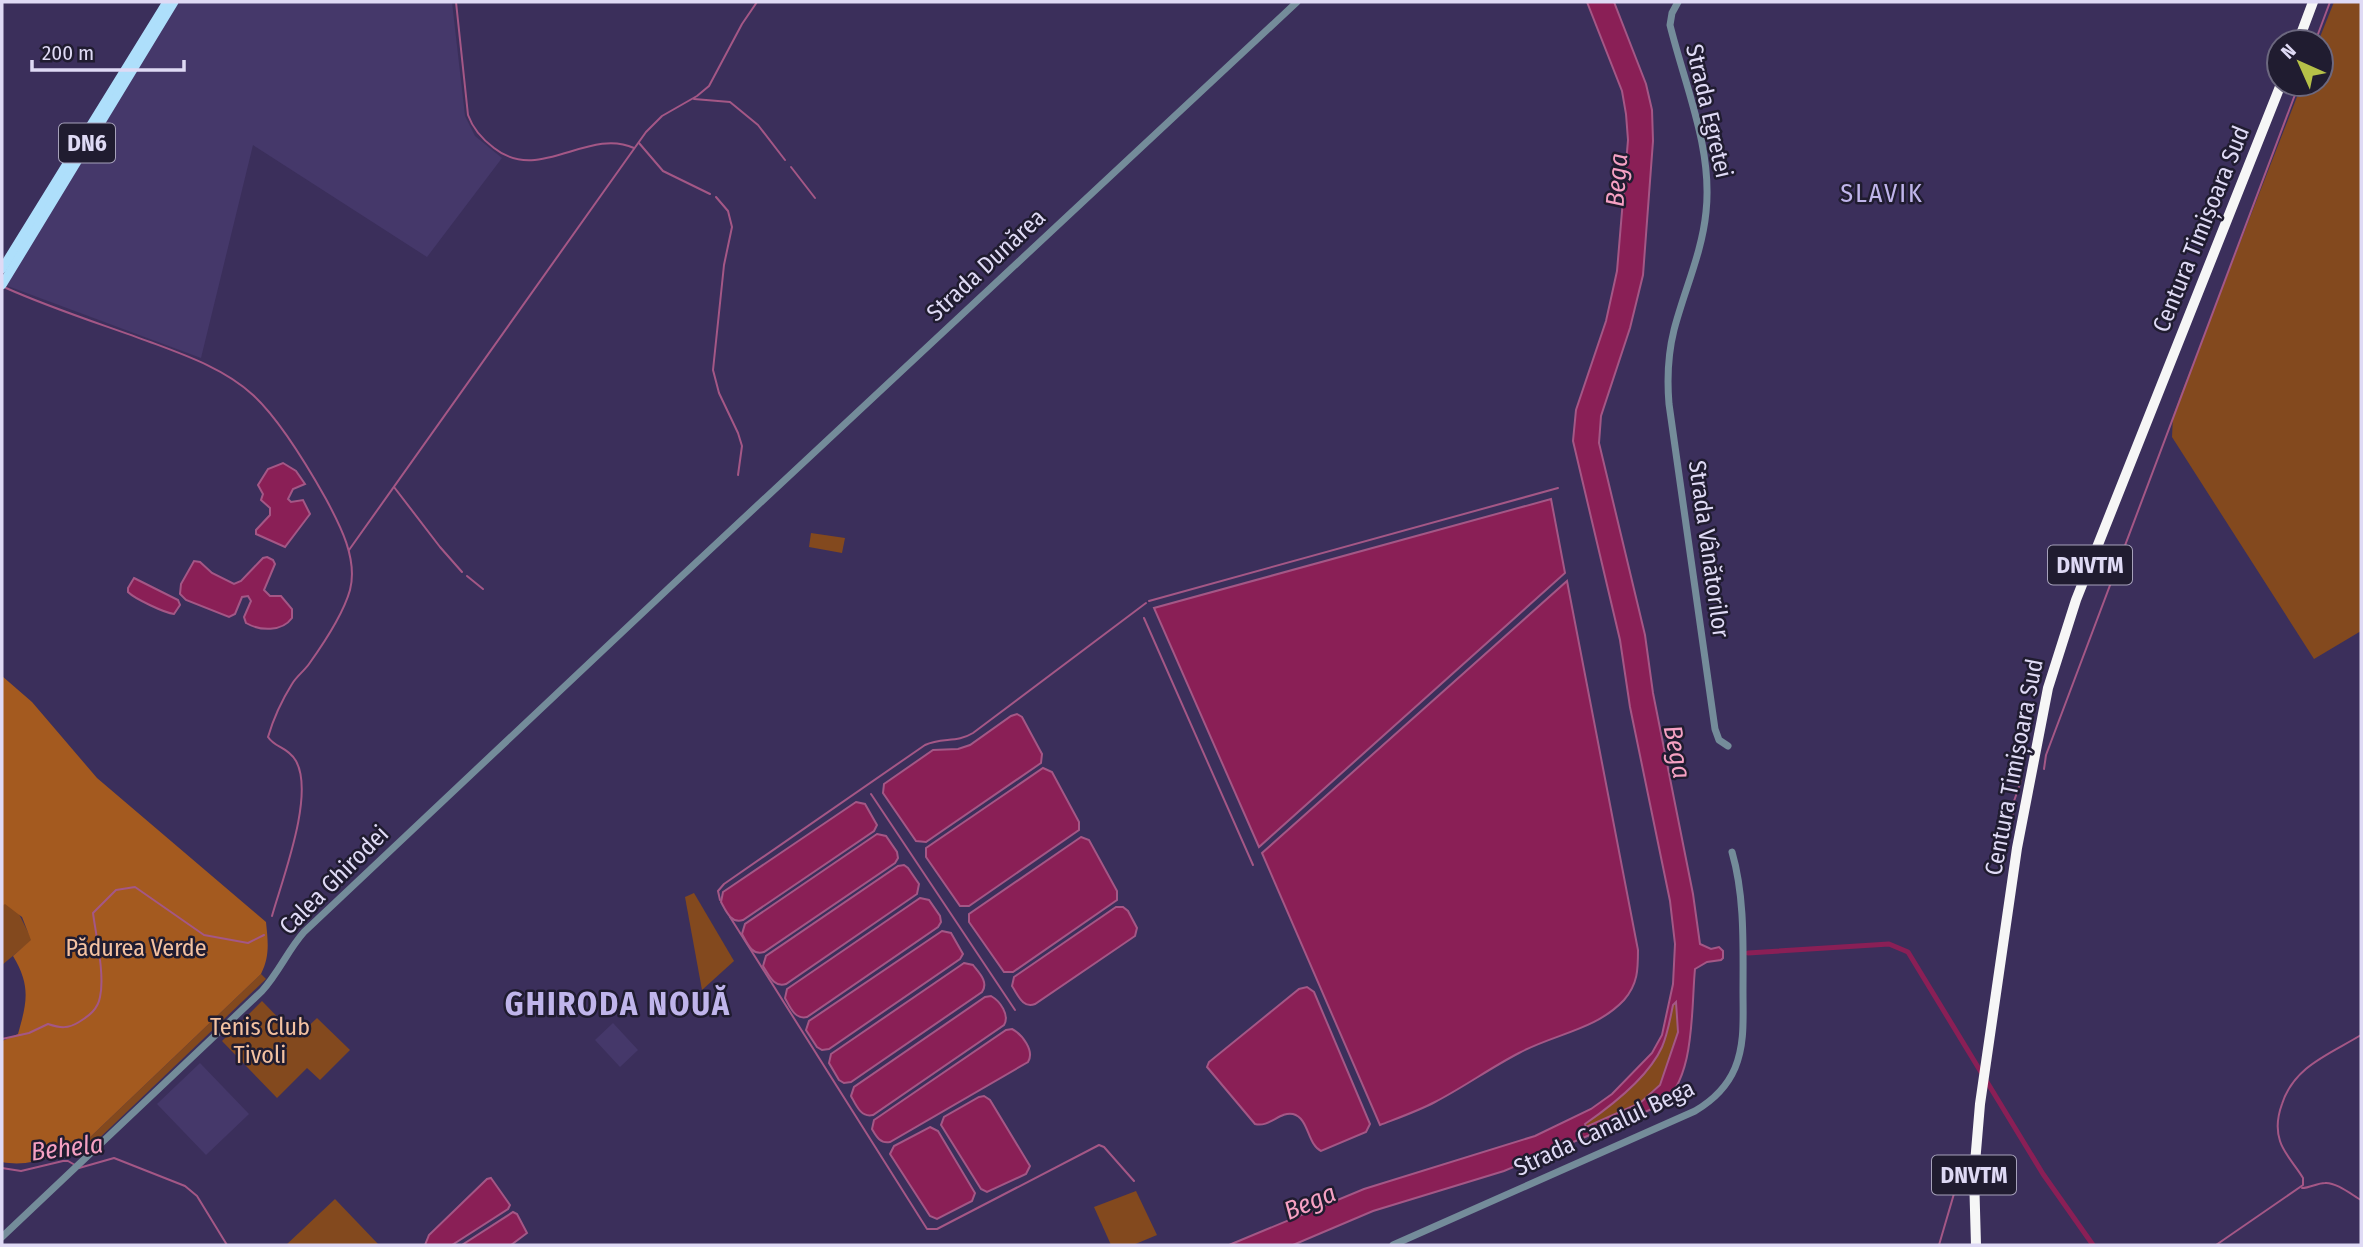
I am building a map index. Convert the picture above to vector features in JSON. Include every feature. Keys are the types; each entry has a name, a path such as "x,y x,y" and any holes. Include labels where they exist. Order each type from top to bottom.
{"highway":[{"path":"2303,28 2313,2"},
{"name":"Centura Timișoara Sud","path":"1976,1245 1973,1215 1974,1175 1980,1104 2017,848 2048,688 2076,600 2275,98"}],"main road":[{"name":"DN6","path":"2,269 167,2"},
{"name":"DN6","path":"2,285 174,2"}],"street":[{"name":"Strada Dunărea","path":"702,558 1297,2"},
{"name":"Strada Egretei","path":"1670,352 1704,231 1708,194 1704,153 1670,25 1678,2"},
{"name":"Strada Vânătorilor","path":"1670,352 1669,404 1714,729 1719,740 1728,746"},
{"name":"Calea Ghirodei","path":"2,1237 262,991 277,974 304,932 702,558"},
{"name":"Strada Canalul Bega","path":"1393,1245 1412,1241 1695,1111 1708,1103 1724,1087 1738,1062 1742,1037 1742,912 1732,852"}],"shaded area":[{"path":"171,2 452,2 465,116 475,136 502,158 427,257 253,145 201,358 5,285"},
{"path":"1587,2 1614,2 1646,84 1652,110 1653,141 1643,275 1630,328 1601,416 1599,443 1645,635 1653,693 1693,894 1700,944 1711,949 1719,947 1723,951 1723,958 1707,962 1695,969 1692,1023 1686,1062 1671,1095 1659,1106 1504,1171 1373,1211 1293,1245 1229,1245 1364,1189 1535,1136 1591,1109 1612,1094 1652,1053 1662,1035 1673,984 1675,944 1670,901 1630,707 1620,640 1573,441 1576,410 1606,321 1617,271 1628,140 1622,91","holes":["1676,1002 1678,1032 1660,1085 1640,1103 1586,1127 1585,1124 1639,1079 1656,1058 1664,1042"]},
{"path":"283,463 296,471 305,484 293,489 288,499 291,502 303,500 310,514 285,547 256,534 256,530 270,515 270,508 261,500 263,494 258,485 268,469"},
{"path":"1551,499 1565,573 1259,847 1154,608"},
{"path":"267,557 275,564 264,590 270,596 281,596 292,609 292,618 283,626 264,629 246,623 244,617 251,601 248,596 242,597 235,614 229,617 186,600 180,594 181,584 194,561 200,562 212,573 234,584 241,581"},
{"path":"134,578 178,600 180,605 174,614 150,605 128,592"},
{"path":"1567,581 1638,950 1635,982 1624,1000 1601,1018 1532,1046 1435,1102 1380,1125 1262,853"},
{"path":"1017,714 1022,717 1042,754 1041,763 926,842 916,841 883,793 884,784 933,750 958,749 970,745"},
{"path":"1043,768 1052,772 1079,822 1079,830 969,906 960,906 926,857 926,848"},
{"path":"856,802 865,804 877,825 874,831 743,920 735,920 729,916 721,902 723,892"},
{"path":"877,834 886,836 897,852 895,863 764,952 756,952 750,948 742,934 745,924"},
{"path":"1081,837 1089,840 1117,891 1117,900 1013,972 1004,972 969,922 969,914"},
{"path":"904,865 919,884 917,894 786,984 778,984 772,980 763,966 766,956 898,866"},
{"path":"920,898 929,900 940,916 938,927 807,1017 799,1017 793,1012 785,998 787,989"},
{"path":"1116,907 1123,907 1128,911 1137,928 1135,936 1035,1004 1027,1005 1021,1000 1012,986 1014,977"},
{"path":"942,931 951,933 963,954 960,959 829,1049 822,1050 817,1047 806,1030 809,1021"},
{"path":"964,963 973,965 980,974 984,981 982,992 851,1082 844,1083 839,1080 829,1063 831,1054"},
{"path":"1307,987 1314,992 1370,1124 1366,1132 1321,1151 1316,1148 1298,1116 1288,1114 1265,1124 1255,1124 1207,1067 1209,1062 1299,989"},
{"path":"991,996 1003,1009 1006,1017 1004,1025 873,1115 865,1115 859,1110 851,1096 854,1087 985,997"},
{"path":"613,1023 638,1050 620,1067 595,1040"},
{"path":"1012,1029 1026,1043 1030,1053 1028,1062 890,1142 881,1141 877,1137 872,1129 874,1120 1006,1030"},
{"path":"200,1063 249,1114 206,1155 157,1104"},
{"path":"984,1096 990,1100 1030,1166 1026,1174 987,1192 981,1189 941,1125 944,1117"},
{"path":"930,1127 938,1131 975,1193 972,1201 937,1219 930,1216 890,1154 894,1146"},
{"path":"491,1178 510,1205 508,1209 452,1245 425,1245 429,1235"},
{"path":"513,1212 517,1214 527,1233 511,1245 462,1245"}],"green space":[{"path":"2334,2 2361,2 2361,631 2314,659 2172,437 2173,416 2181,394 2297,98 2335,98 2335,28 2324,28"},
{"path":"811,533 845,538 842,553 809,547"},
{"name":"Pădurea Verde","path":"2,676 32,702 97,778 266,922 268,942 266,961 261,974 84,1143 44,1159 24,1163 2,1162 2,1041 18,1034 26,994 23,976 13,956 31,940 22,917 5,904 2,906"},
{"path":"2,880 32,940 2,965"},
{"path":"694,893 734,961 702,990 685,897"},
{"path":"261,974 266,979 89,1148 84,1143"},
{"name":"Tenis Club Tivoli","path":"262,1001 297,1037 317,1018 350,1050 320,1080 307,1068 277,1098 222,1041"},
{"path":"1676,1002 1678,1032 1660,1085 1640,1103 1586,1127 1585,1124 1654,1061 1663,1046"},
{"path":"1136,1191 1157,1235 1133,1245 1111,1245 1094,1207"},
{"path":"335,1199 379,1245 286,1245"}],"waterway":[{"path":"456,2 468,115 475,129 490,145 511,157 528,160 599,144 617,143 634,148"},
{"path":"349,550 646,132 662,116 709,86 742,24 757,2"},
{"path":"2320,28 2330,2"},
{"path":"2044,769 2046,755 2294,98"},
{"path":"694,99 730,102 758,125 785,160"},
{"path":"639,143 663,171 710,194"},
{"path":"791,167 815,198"},
{"path":"716,197 728,211 732,227 724,265 713,370 719,393 742,446 738,475"},
{"path":"6,288 191,358 242,386 263,405 293,444 342,531 352,566 347,599 327,638 288,690 268,737 296,761 301,776 302,795 295,838 272,916"},
{"path":"394,487 462,572"},
{"path":"1149,601 1558,488"},
{"path":"467,576 483,589"},
{"path":"720,900 718,891 724,884 925,745 973,733 1146,603"},
{"path":"1144,618 1253,865"},
{"path":"2012,824 2014,801 2021,781"},
{"path":"871,794 1015,1010"},
{"path":"2,1039 29,1033 48,1024 68,1027 95,1009 100,997 101,978 93,913 116,890 135,887 204,935 248,943 264,935"},
{"path":"730,917 927,1229 937,1229 1099,1145 1104,1147 1134,1181"},
{"path":"1748,953 1889,944 1908,952 2043,1174 2093,1245"},
{"path":"2216,1245 2303,1185 2303,1178 2284,1151 2279,1136 2278,1122 2282,1104 2295,1080 2304,1070 2361,1035"},
{"name":"Behela","path":"79,1168 114,1158 185,1186 197,1196 227,1245"},
{"name":"Behela","path":"2,1168 21,1171 63,1161 75,1165"},
{"path":"1939,1245 1958,1180"},
{"path":"2302,1188 2329,1183 2361,1200"}],"district":[{"name":"SLAVIK","path":"1882,193"},
{"name":"GHIRODA NOUĂ","path":"618,1004"}],"water label":[{"name":"Bega","path":"1617,180"},
{"name":"Bega","path":"1677,752"},
{"name":"Bega","path":"1310,1202"}]}
